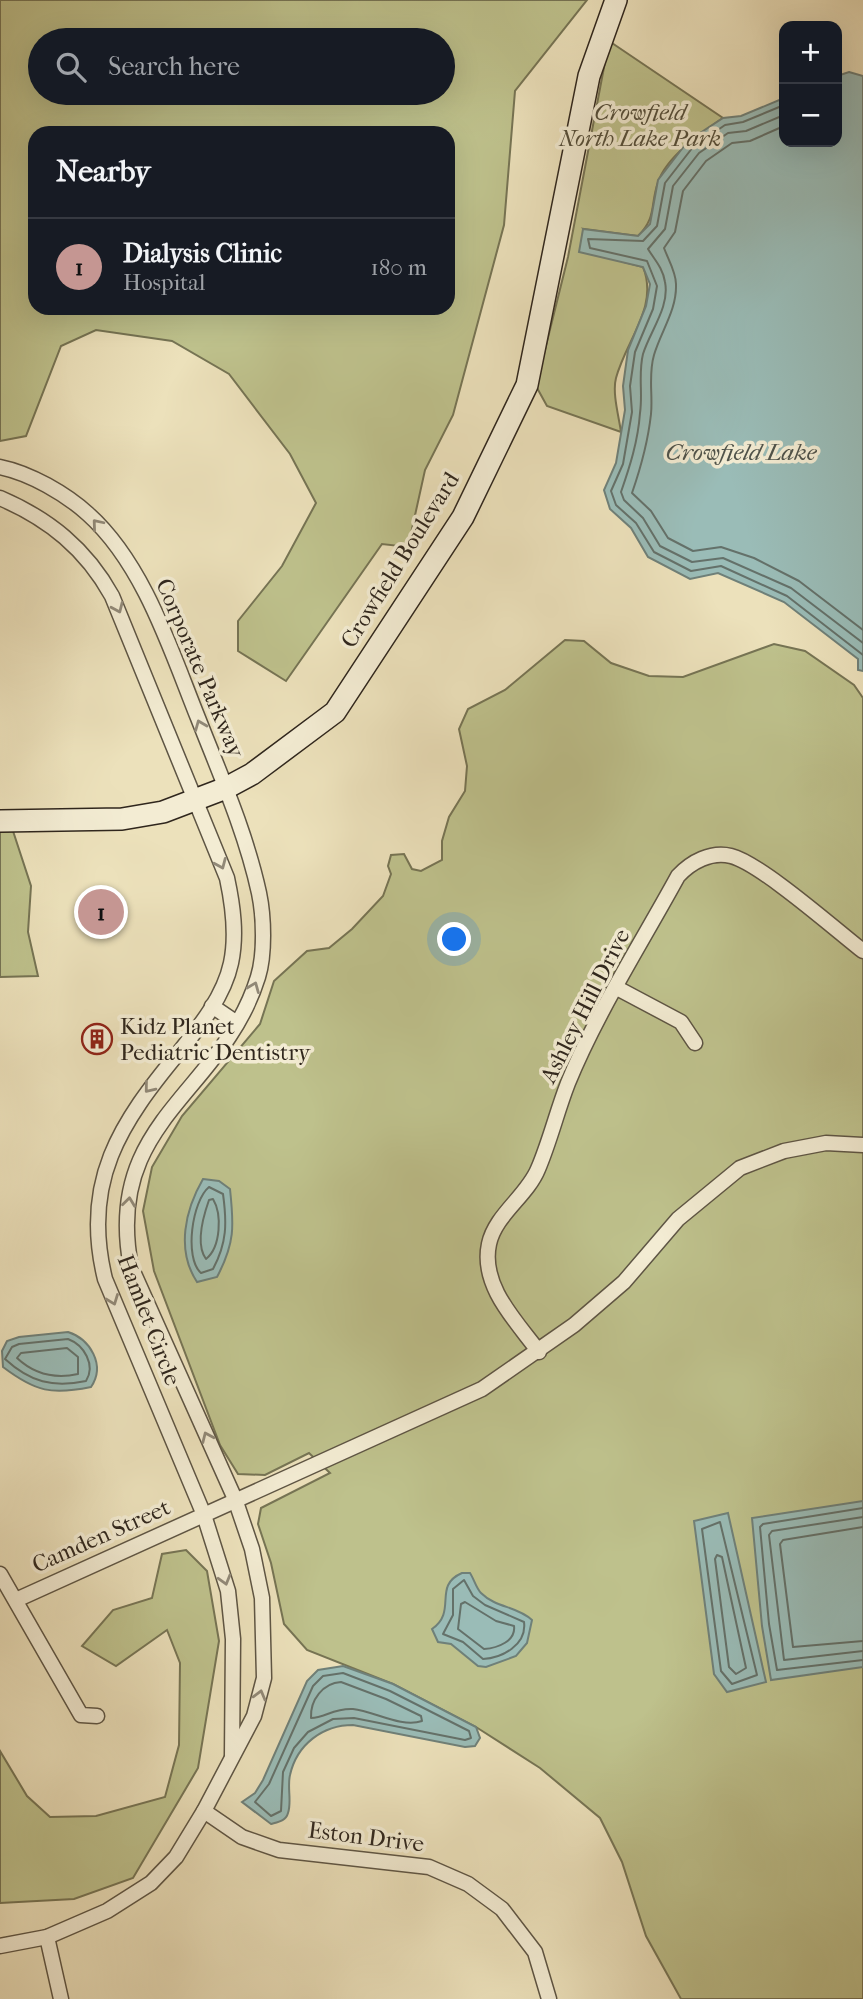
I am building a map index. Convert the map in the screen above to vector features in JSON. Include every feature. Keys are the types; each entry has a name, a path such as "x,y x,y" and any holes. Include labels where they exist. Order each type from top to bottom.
{"main road":[{"name":"Crowfield Boulevard","path":"0,821 122,819 163,812 226,788 294,745 335,712 463,517 527,385 589,76 616,0"}],"street":[{"name":"Corporate Parkway","path":"0,467 51,489 89,515 128,565 142,586 226,788"},
{"path":"0,498 27,509 54,527 96,566 131,637 194,801"},
{"name":"Hamlet Circle","path":"0,1946 47,1937 107,1912 151,1883 176,1857 204,1811 254,1716 264,1678 265,1640 258,1571 235,1499 131,1267 126,1242 131,1187 145,1146 237,1023 258,975 261,919 259,894 226,788"},
{"name":"Hamlet Circle","path":"194,801 227,878 233,907 231,965 199,1027 142,1096 124,1124 106,1163 97,1218 98,1250 105,1279 218,1553 233,1616 232,1756"},
{"name":"Ashley Hill Drive","path":"539,1352 498,1296 489,1268 489,1244 497,1226 521,1198 538,1171 569,1082 678,876 690,863 711,856 732,856 770,879 863,951"},
{"path":"617,988 681,1022 695,1043"},
{"path":"212,1006 237,1023"},
{"path":"204,1515 482,1390 539,1352 624,1282 678,1219 740,1168 784,1151 805,1147 827,1143 863,1145"},
{"name":"Camden Street","path":"16,1600 204,1515"},
{"path":"0,1574 55,1675 81,1715 97,1716"},
{"name":"Eston Drive","path":"204,1811 243,1837 279,1850 429,1867 468,1884 502,1909 535,1952 549,1999"},
{"path":"47,1937 61,1999"}],"green space":[{"path":"0,0 587,0 515,91 504,225 453,415 425,470 408,547 382,544 286,681 238,651 238,621 282,566 316,503 290,454 229,374 172,341 96,330 61,346 26,436 0,441"},
{"name":"Crowfield North Lake Park","path":"609,41 723,118 686,146 662,172 648,223 638,236 584,229 624,262 643,267 647,282 644,310 616,378 615,398 621,432 547,406 536,386 568,257"},
{"path":"565,640 584,641 611,663 649,676 683,677 774,644 805,651 854,685 863,698 863,1999 681,1999 646,1936 622,1862 600,1818 540,1768 476,1727 393,1684 307,1650 284,1624 271,1563 258,1524 261,1508 330,1473 309,1453 265,1475 238,1474 220,1445 154,1271 143,1211 152,1167 182,1116 260,1024 274,981 307,951 329,948 352,929 383,896 391,874 388,866 391,855 404,854 412,869 421,871 442,860 442,841 449,817 465,791 467,766 459,729 468,709 505,690"},
{"path":"13,831 31,886 28,932 38,976 0,977 0,832"},
{"path":"186,1550 207,1571 219,1641 198,1768 133,1878 74,1899 0,1903 0,1751 27,1796 50,1817 96,1816 165,1797 179,1745 180,1663 167,1630 116,1666 82,1646 113,1610 152,1598 162,1554"}],"water":[{"name":"Crowfield Lake","path":"849,72 863,76 863,671 858,670 858,659 784,602 718,573 690,579 648,557 631,528 610,509 604,490 616,463 625,410 623,386 628,350 646,306 650,284 643,267 579,252 583,229 638,236 650,224 658,180 688,141 723,118 741,116 779,100 779,147 842,147 842,74"},
{"path":"203,1179 219,1181 230,1189 232,1224 230,1244 217,1277 197,1282 187,1257 185,1230"},
{"path":"68,1332 83,1340 93,1354 97,1370 91,1387 65,1391 45,1389 25,1382 3,1367 2,1351 7,1341 19,1337"},
{"path":"863,1501 863,1667 771,1680 762,1626 752,1518"},
{"path":"728,1513 766,1682 727,1692 714,1674 694,1521"},
{"path":"462,1573 470,1573 479,1591 487,1598 532,1620 527,1643 516,1656 486,1667 478,1666 451,1644 438,1642 432,1629 440,1622 443,1614 448,1585"},
{"path":"343,1666 393,1684 476,1727 480,1738 475,1746 465,1747 353,1725 331,1728 313,1738 299,1754 290,1775 290,1804 287,1816 271,1824 242,1802 255,1793 263,1780 307,1681 318,1670"}],"place":[{"name":"Dialysis Clinic","path":"101,912"},
{"name":"Kidz Planet Pediatric Dentistry","path":"97,1039"}]}
